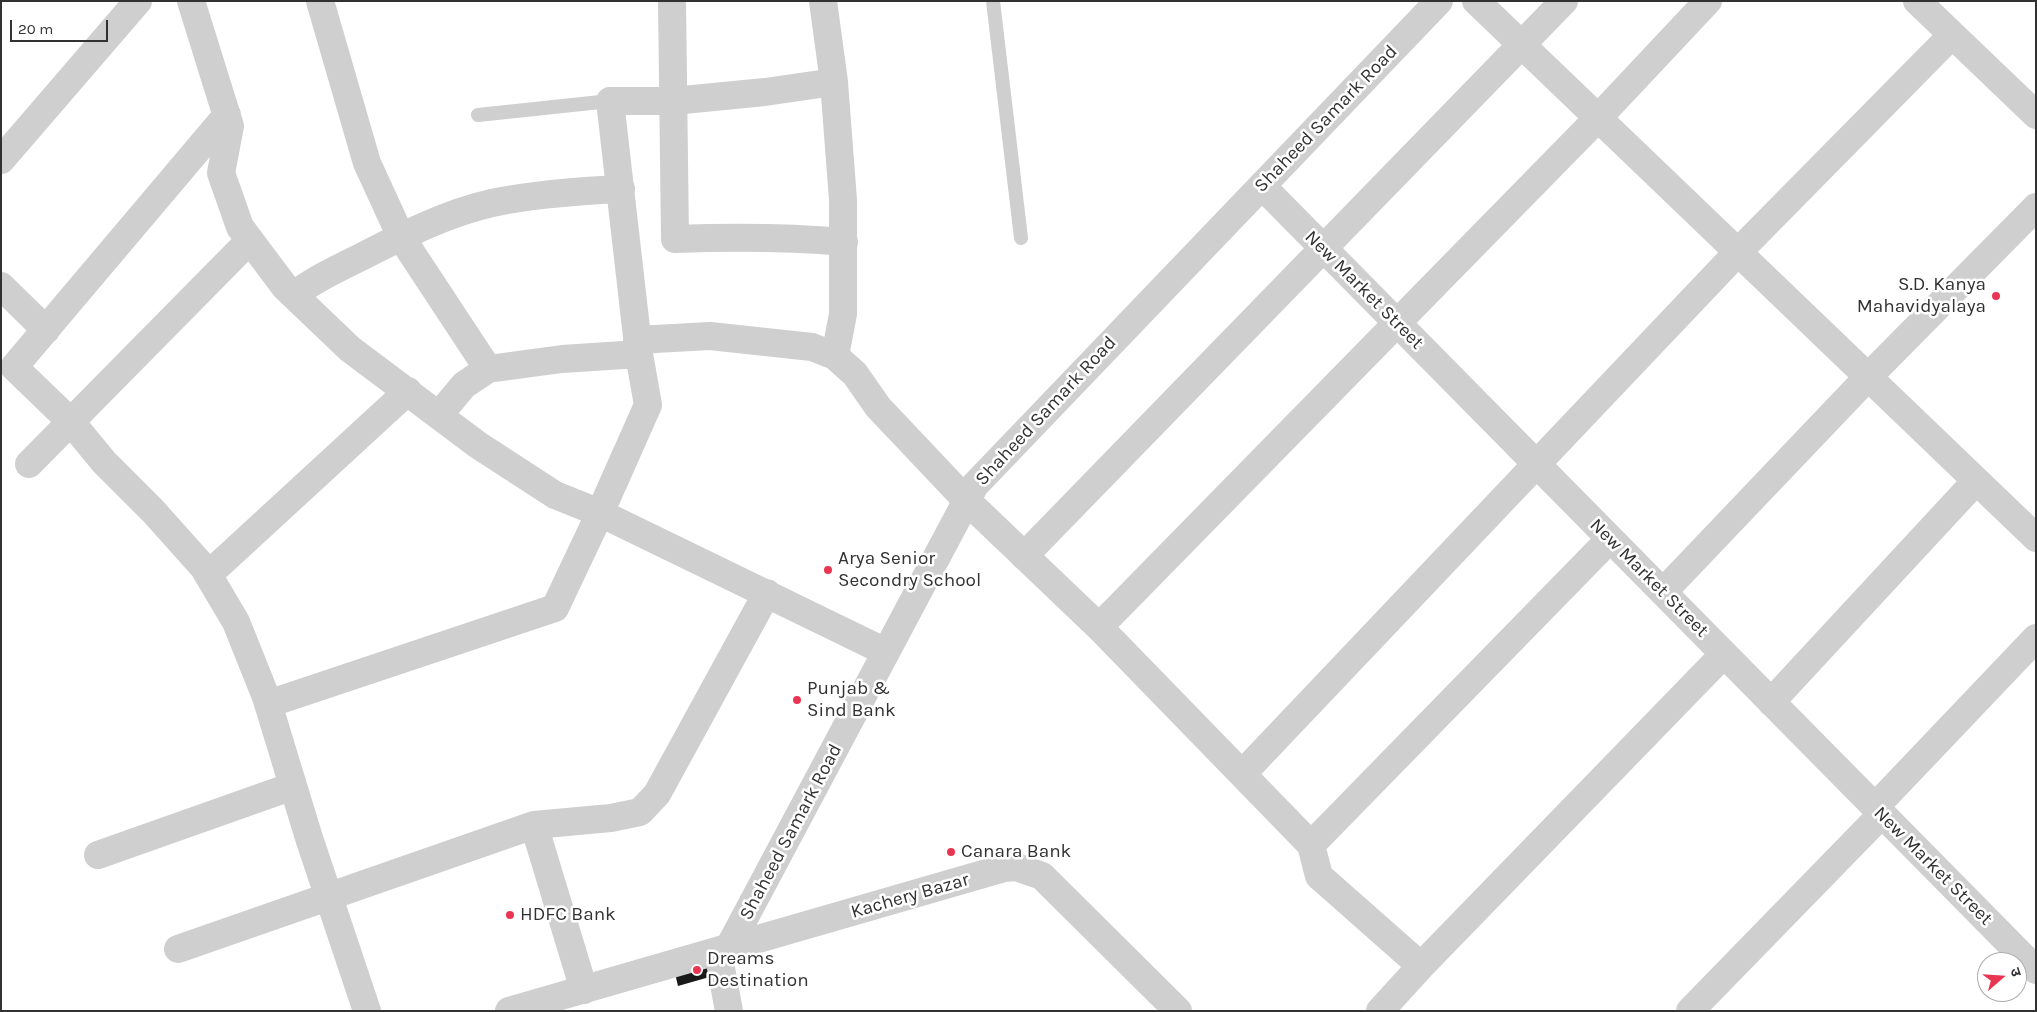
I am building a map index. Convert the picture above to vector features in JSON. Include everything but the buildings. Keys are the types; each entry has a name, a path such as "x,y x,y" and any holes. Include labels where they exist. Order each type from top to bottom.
{"street":[{"path":"1,160 138,1"},
{"path":"191,1 230,126 221,172 240,228 284,287 350,349 478,445 555,495 600,513 886,652"},
{"path":"320,1 368,163 401,237 488,369"},
{"path":"672,1 674,239 747,237 801,238 844,242"},
{"path":"823,1 834,82 843,200 843,314 835,356"},
{"name":"Shaheed Samark Road","path":"728,949 975,485 1439,1"},
{"path":"1476,1 2036,538"},
{"path":"1024,556 1322,247 1564,1"},
{"path":"1099,627 1598,118 1708,1"},
{"path":"1917,1 2036,115"},
{"path":"1243,773 1738,252 1952,35"},
{"path":"268,704 555,608 600,513 648,404 638,347 610,101 673,101 765,92 834,82"},
{"path":"227,116 14,367 71,422 104,462 153,511 208,574 236,622 268,704 367,1011"},
{"name":"New Market Street","path":"1262,186 2036,970"},
{"path":"294,295 309,283 401,237 446,217 492,203 572,191 620,189"},
{"path":"1663,592 1868,377 2036,207"},
{"path":"29,464 250,240"},
{"path":"1,286 46,330"},
{"path":"439,415 464,385 488,369 710,336 812,347 835,356 855,374 878,407 966,500 1099,627 1311,845 1319,876 1421,966"},
{"path":"208,574 408,391"},
{"path":"1771,702 1976,481"},
{"path":"1311,845 1610,539"},
{"path":"178,948 534,825 611,818 640,812 657,794 766,593"},
{"path":"1690,1011 1879,811 2036,638"},
{"path":"1380,1011 1421,966 1724,654"},
{"path":"98,855 293,786"},
{"path":"534,825 584,990"},
{"name":"Kachery Bazar","path":"509,1011 1004,868 1016,867 1042,876 1176,1010"},
{"path":"728,949 729,1011"}],"lane":[{"path":"993,1 1021,238"},
{"path":"478,115 610,101"}],"place":[{"name":"S.D. Kanya Mahavidyalaya","path":"1996,296"},
{"name":"Arya Senior Secondry School","path":"828,570"},
{"name":"Punjab & Sind Bank","path":"797,700"},
{"name":"Canara Bank","path":"951,852"},
{"name":"HDFC Bank","path":"510,915"},
{"name":"Dreams Destination","path":"697,970"}]}
